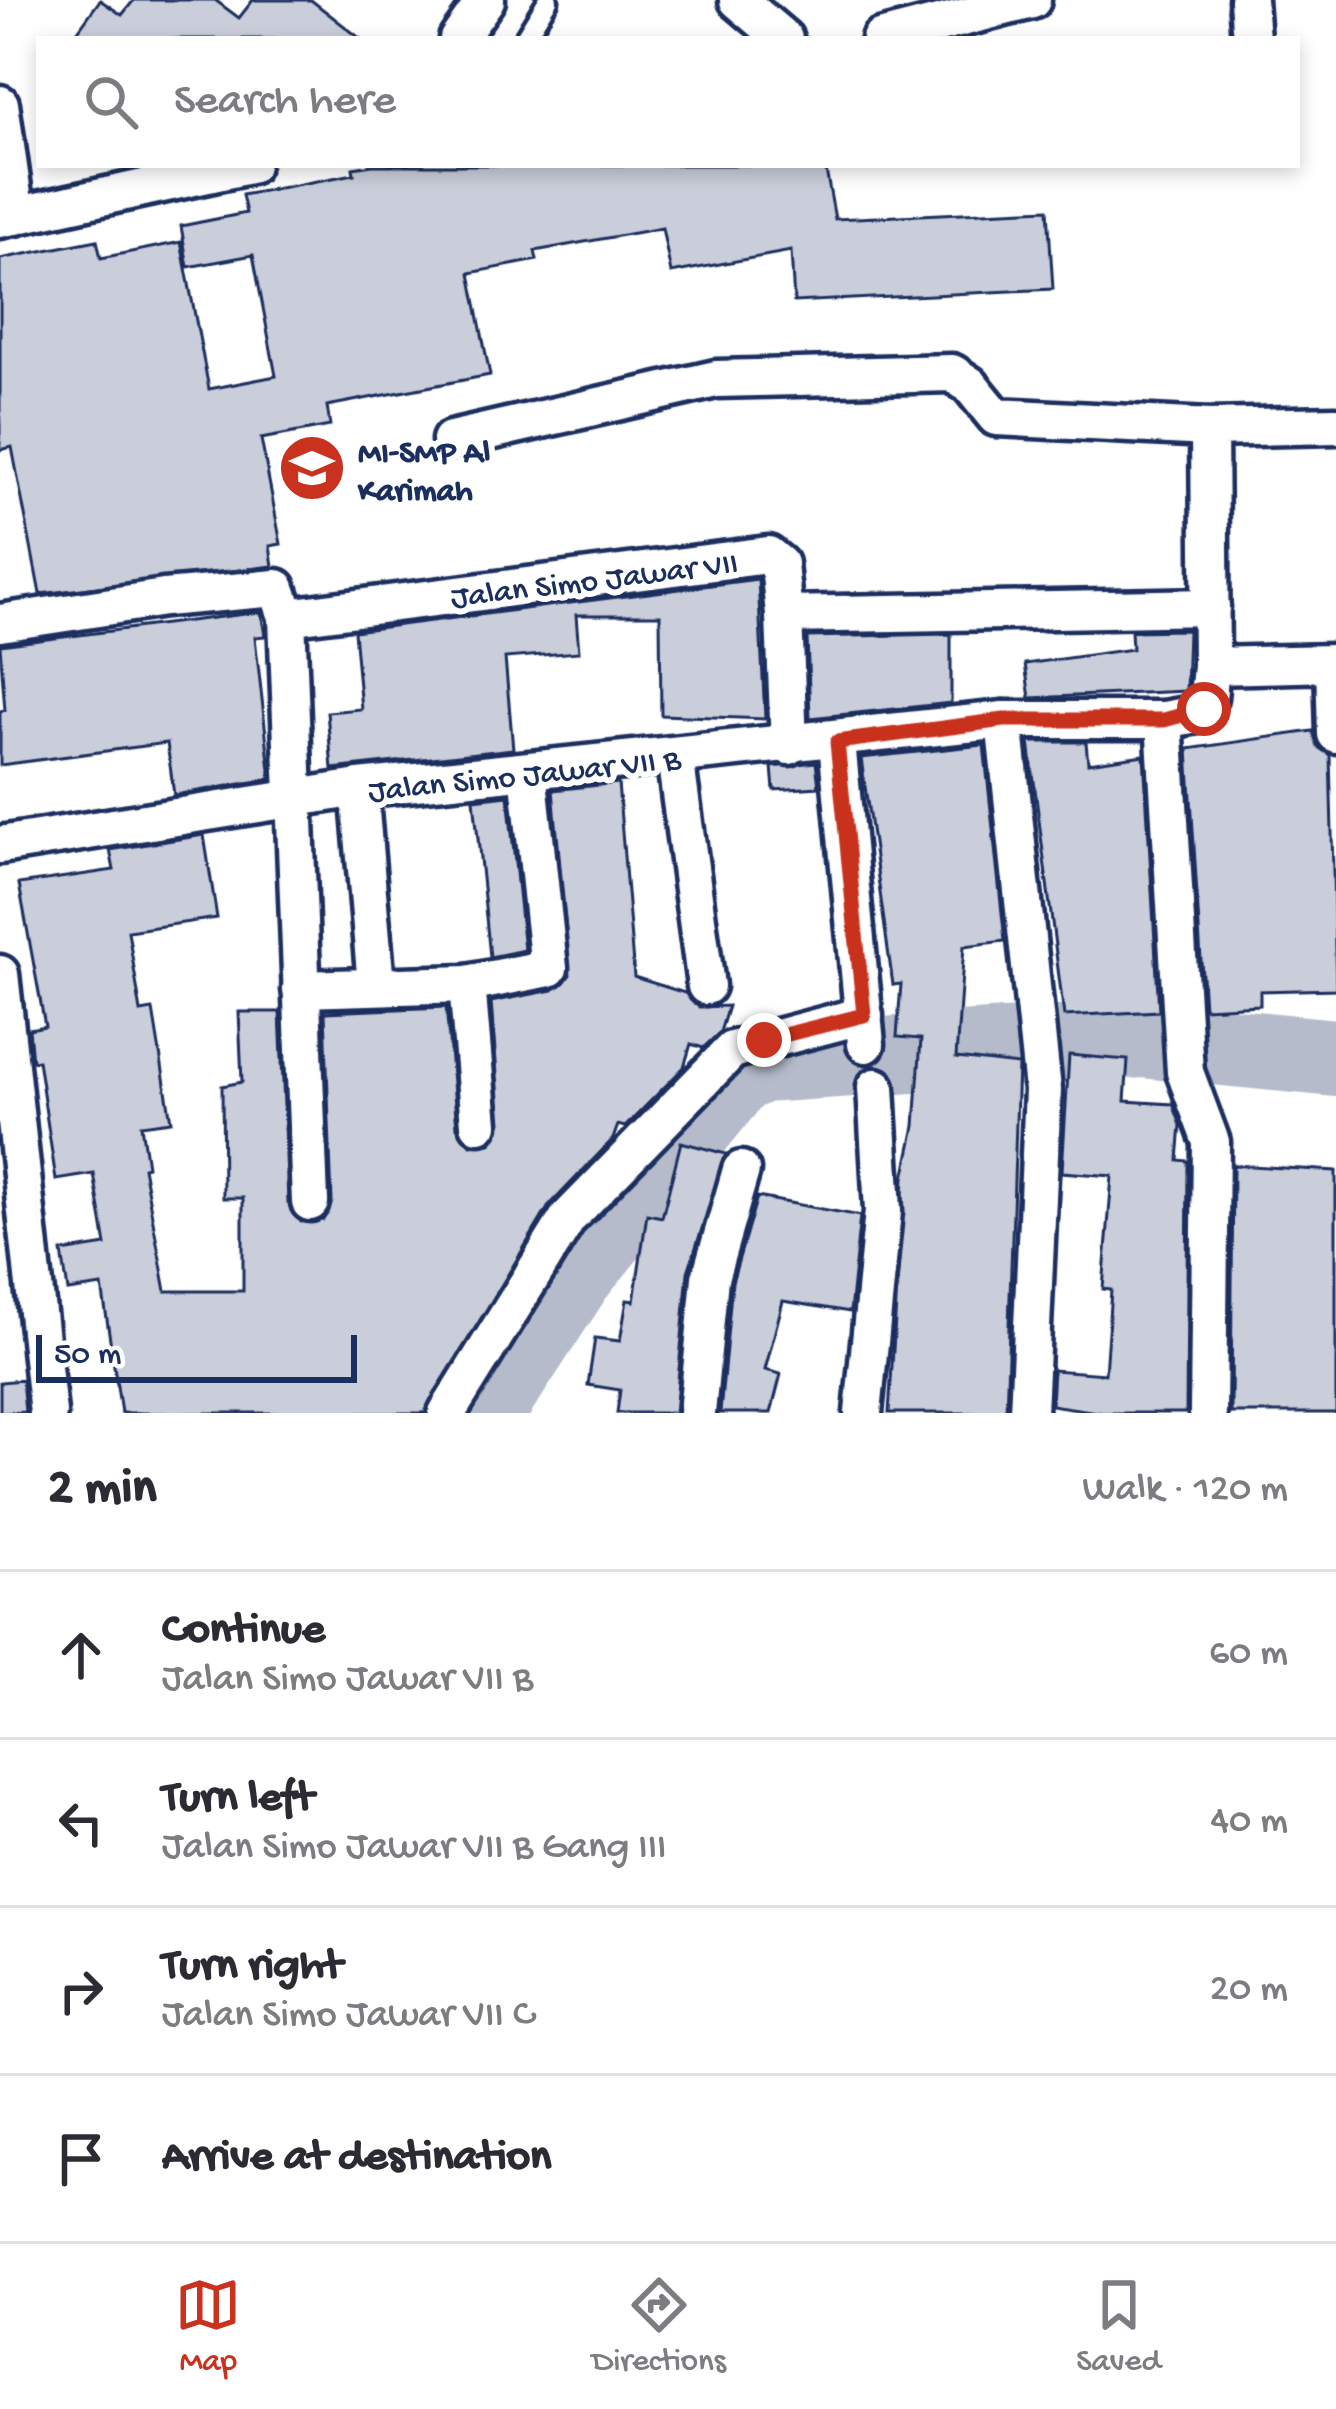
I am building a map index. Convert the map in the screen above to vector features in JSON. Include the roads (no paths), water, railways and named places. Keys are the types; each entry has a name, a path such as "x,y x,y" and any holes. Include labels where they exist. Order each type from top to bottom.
{"street":[{"path":"460,36 486,0"},
{"path":"738,0 780,36"},
{"path":"892,36 1032,0"},
{"path":"1248,0 1251,36"},
{"path":"0,104 8,218 236,168"},
{"path":"451,440 716,379 952,373 970,385 996,417 1209,428 1336,425"},
{"path":"1208,1413 1211,1142 1185,1053 1164,720 1204,709 1211,665 1209,428"},
{"name":"Jalan Simo Jawar VII","path":"287,617 768,555 778,565 784,615"},
{"path":"0,623 271,585 277,588 287,617 310,1202"},
{"path":"789,746 784,615 1211,607"},
{"path":"1211,665 1335,663 1336,734"},
{"path":"1004,720 1043,1090 1028,1413"},
{"name":"Jalan Simo Jawar VII B","path":"0,845 359,788 837,742 1004,720 1164,720"},
{"path":"447,1413 568,1218 732,1050 865,1029 837,742"},
{"path":"674,757 706,986"},
{"path":"301,989 467,984 549,968 528,771"},
{"path":"359,788 376,986"},
{"path":"0,974 48,1413"},
{"path":"467,984 479,1124"},
{"path":"863,1413 883,1211 876,1088"},
{"path":"697,1413 710,1278 741,1170"}],"lane":[{"path":"526,36 548,0"}],"waterway":[{"path":"485,1413 574,1276 737,1075 761,1064 1142,1039 1336,1058"}],"place":[{"name":"MI-SMP Al Karimah","path":"312,468"}]}
